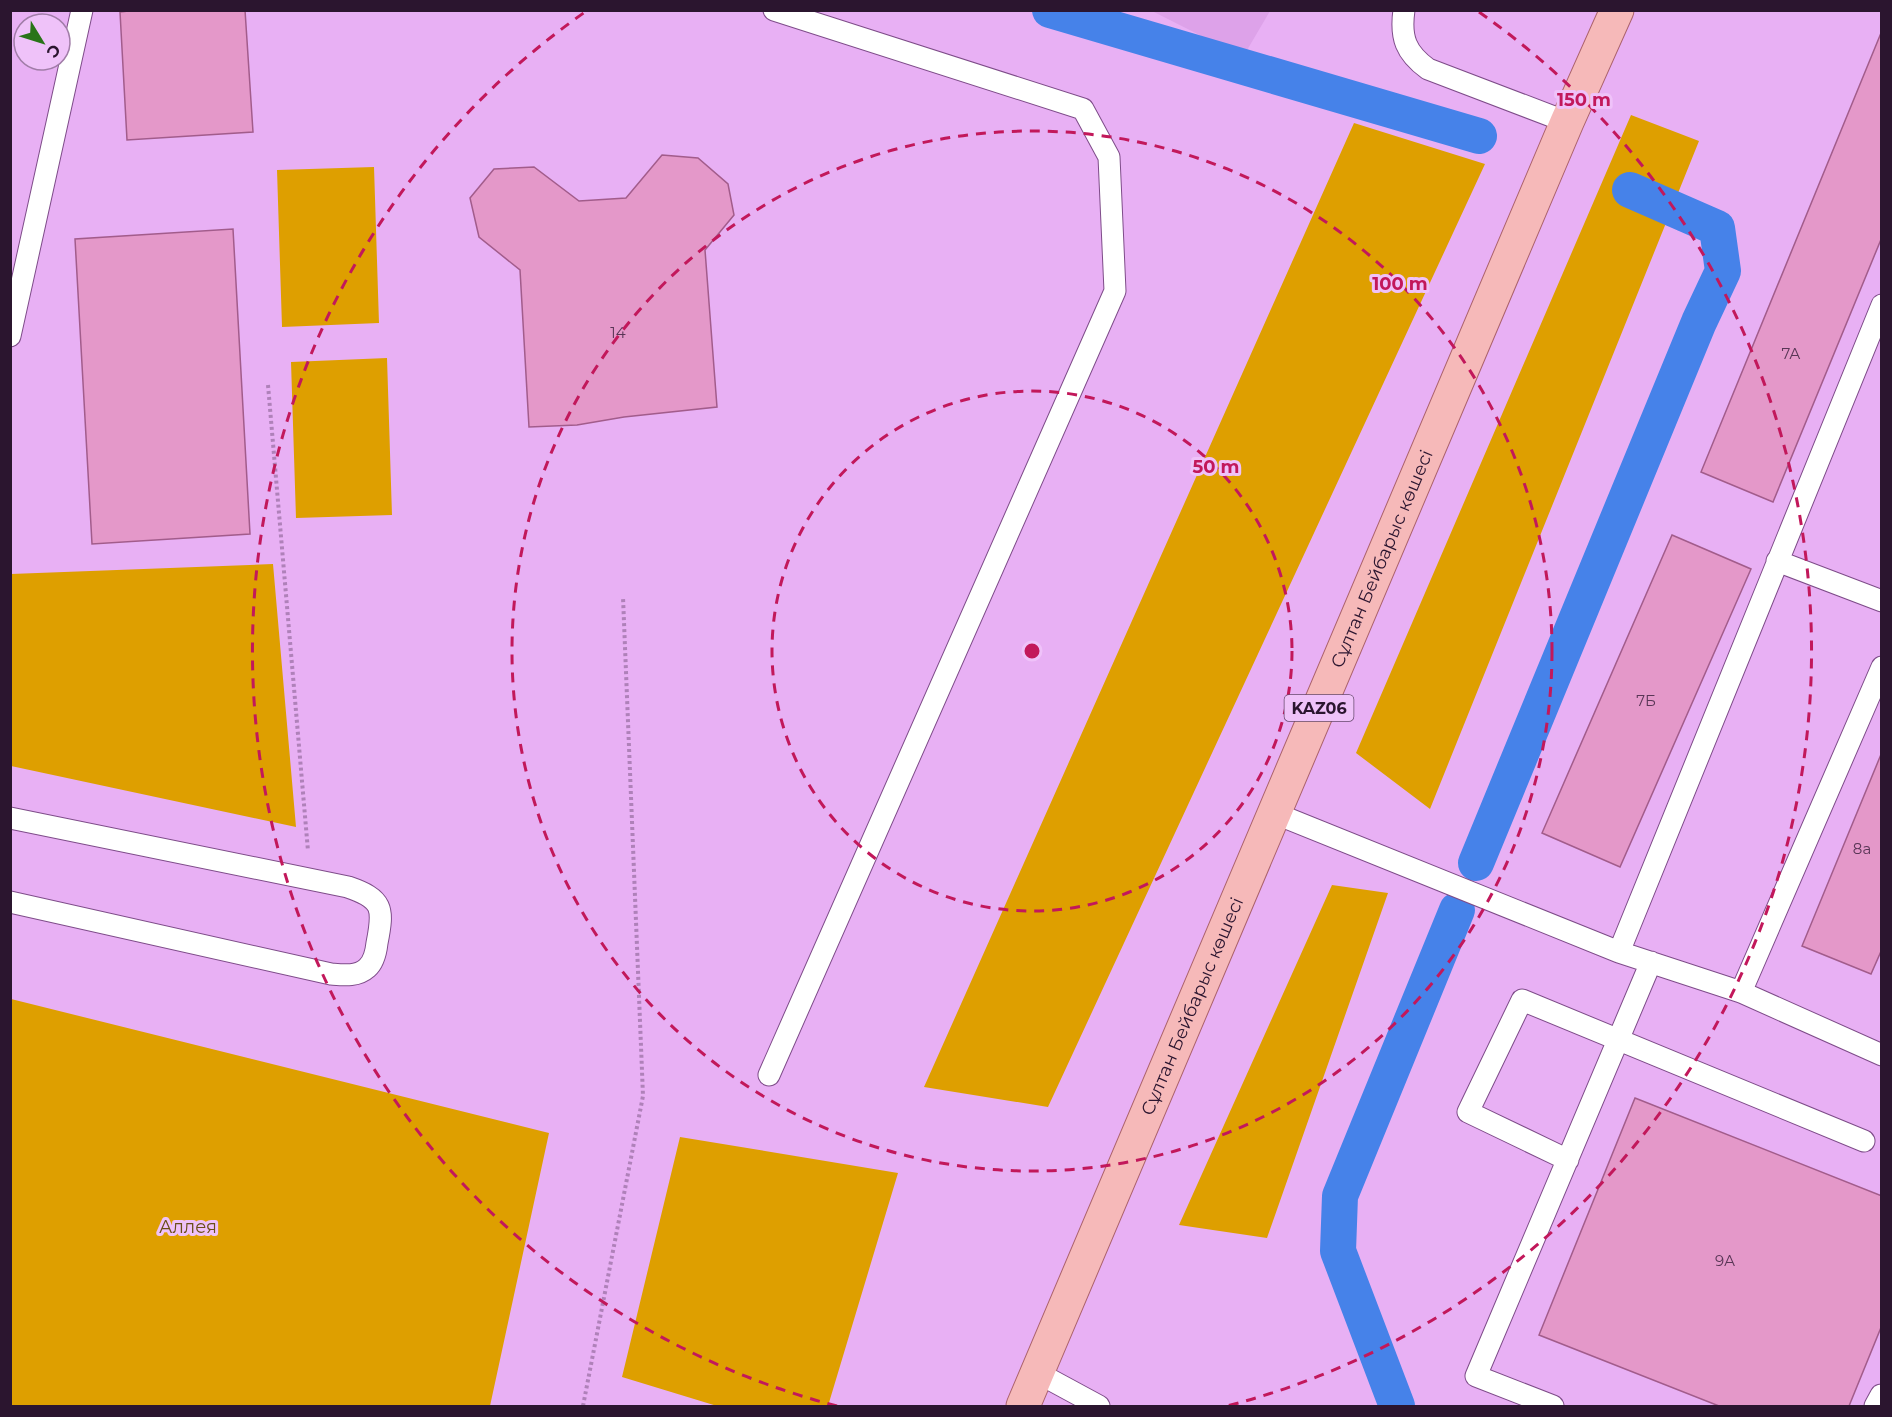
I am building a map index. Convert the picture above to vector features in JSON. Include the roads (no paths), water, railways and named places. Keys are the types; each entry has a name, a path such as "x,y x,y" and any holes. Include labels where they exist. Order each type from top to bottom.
{"main road":[{"name":"Сұлтан Бейбарыс көшесі","path":"1023,1407 1567,122 1617,10"}],"lane":[{"path":"10,336 82,10"},
{"path":"769,1075 1115,291 1109,157 1083,109 774,10"},
{"path":"1404,10 1402,24 1406,48 1423,65 1567,122"},
{"path":"1619,952 1881,305"},
{"path":"1777,561 1881,601"},
{"path":"1741,992 1881,667"},
{"path":"1274,813 1619,952 1741,992 1881,1054"},
{"path":"10,818 348,887 365,893 376,902 382,917 375,956 367,968 352,975 331,974 10,902"},
{"path":"1553,1407 1476,1376 1651,962"},
{"path":"1568,1160 1468,1112 1522,1000 1864,1141"},
{"path":"1038,1373 1099,1407"}],"waterway":[{"path":"1050,10 1479,136"},
{"path":"1476,863 1699,322 1723,271 1717,228 1630,190"},
{"path":"1397,1406 1338,1251 1340,1196 1457,910"}],"park label":[{"name":"Аллея","path":"188,1227"}]}
